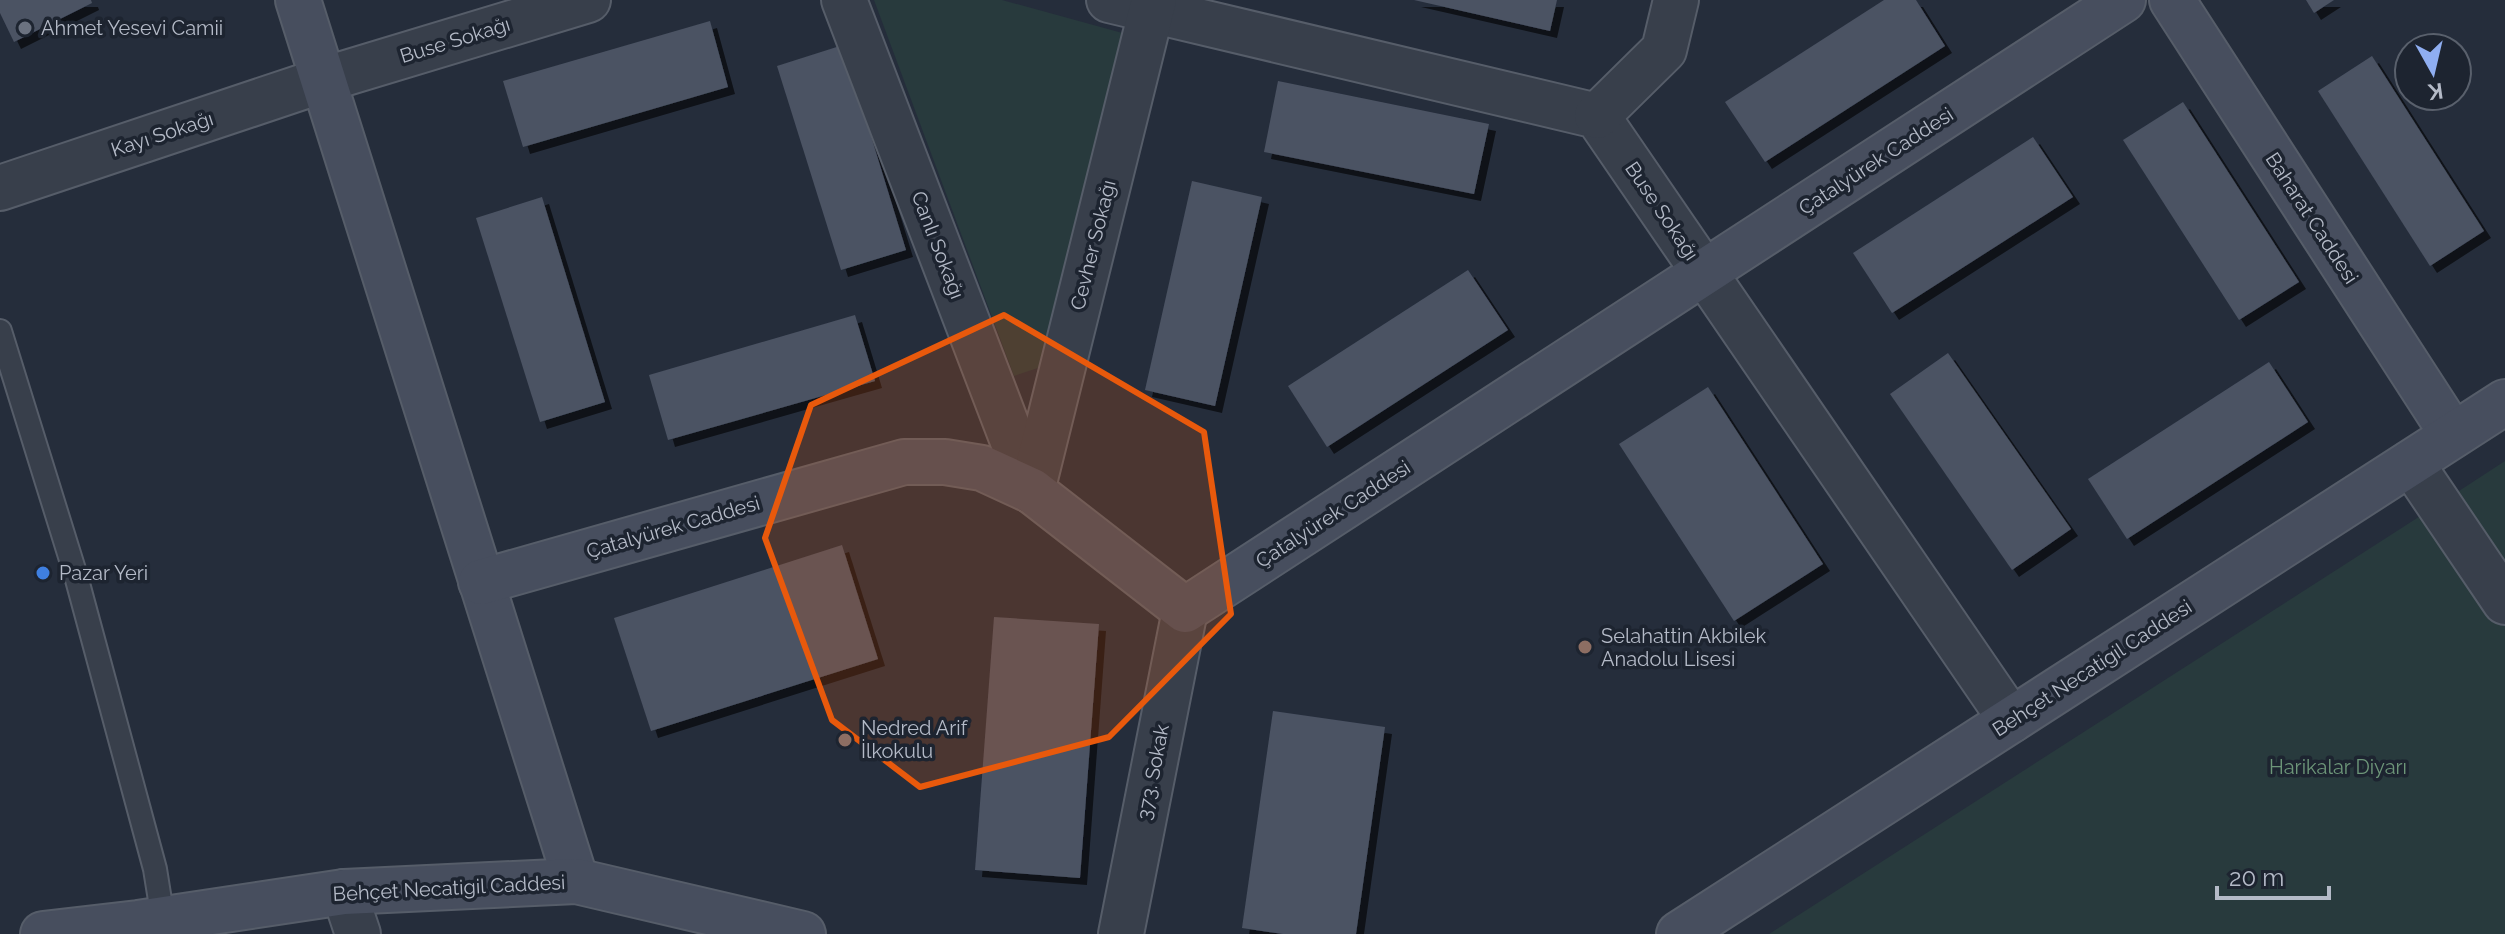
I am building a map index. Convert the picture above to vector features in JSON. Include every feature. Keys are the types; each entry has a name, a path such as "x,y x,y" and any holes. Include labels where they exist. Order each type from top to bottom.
{"street":[{"path":"298,0 576,881"},
{"name":"Buse Sokağı","path":"323,80 588,0"},
{"name":"Canlı Sokağı","path":"844,0 1032,491"},
{"path":"1109,0 1153,5 1597,116 1664,50 1676,0"},
{"name":"Çatalyürek Caddesi","path":"481,582 904,462 945,462 982,468 1032,491 1185,610 2123,0"},
{"name":"Baharat Caddesi","path":"2172,0 2453,435"},
{"name":"Cevher Sokağı","path":"1032,491 1153,5"},
{"name":"Kayı Sokağı","path":"0,188 323,80"},
{"name":"Buse Sokağı","path":"1597,116 2011,720"},
{"name":"Behçet Necatigil Caddesi","path":"1679,934 2505,402"},
{"path":"2411,463 2505,602"},
{"name":"373. Sokak","path":"1121,934 1185,610"},
{"name":"Behçet Necatigil Caddesi","path":"43,934 138,925 344,892 576,881 803,934"},
{"path":"344,892 358,934"}],"lane":[{"path":"0,331 76,576 155,869 138,925"}],"highlighted area":[{"path":"1004,315 1204,432 1231,614 1109,737 920,787 832,720 765,538 811,405"}],"green space":[{"path":"874,0 1002,0 1126,34 1053,363 1014,376"},
{"name":"Harikalar Diyarı","path":"2505,461 2505,934 1769,934 2439,504"}],"building":[{"name":"Ahmet Yesevi Camii","path":"0,0 91,0 92,3 14,42 0,13"},
{"path":"1414,0 1557,0 1550,31"},
{"path":"1884,0 1916,0 1945,46 1765,162 1725,102"},
{"path":"2306,0 2334,0 2314,13"},
{"path":"710,21 728,87 523,147 503,81"},
{"path":"843,45 906,250 841,270 777,66"},
{"path":"2372,56 2393,89 2393,112 2408,112 2484,231 2430,266 2318,91"},
{"path":"1278,81 1489,124 1474,194 1264,152"},
{"path":"2183,102 2299,282 2239,320 2123,140"},
{"path":"2033,137 2073,197 1892,313 1853,253"},
{"path":"1192,181 1262,197 1215,406 1145,390"},
{"path":"542,197 605,402 540,422 476,218"},
{"path":"1468,270 1508,330 1327,447 1288,386"},
{"path":"855,315 875,381 668,440 649,375"},
{"path":"1948,353 2071,529 2012,570 1890,394"},
{"path":"2269,362 2308,422 2127,539 2088,479"},
{"path":"1708,387 1823,564 1734,621 1619,444"},
{"path":"842,545 878,659 651,731 614,618"},
{"path":"994,617 1099,624 1080,878 975,870"},
{"path":"1273,711 1385,727 1356,934 1283,934 1242,928"}],"place":[{"name":"Ahmet Yesevi Camii","path":"25,28"},
{"name":"Pazar Yeri","path":"43,573"},
{"name":"Selahattin Akbilek Anadolu Lisesi","path":"1585,647"},
{"name":"Nedred Arif İlkokulu","path":"845,740"}]}
